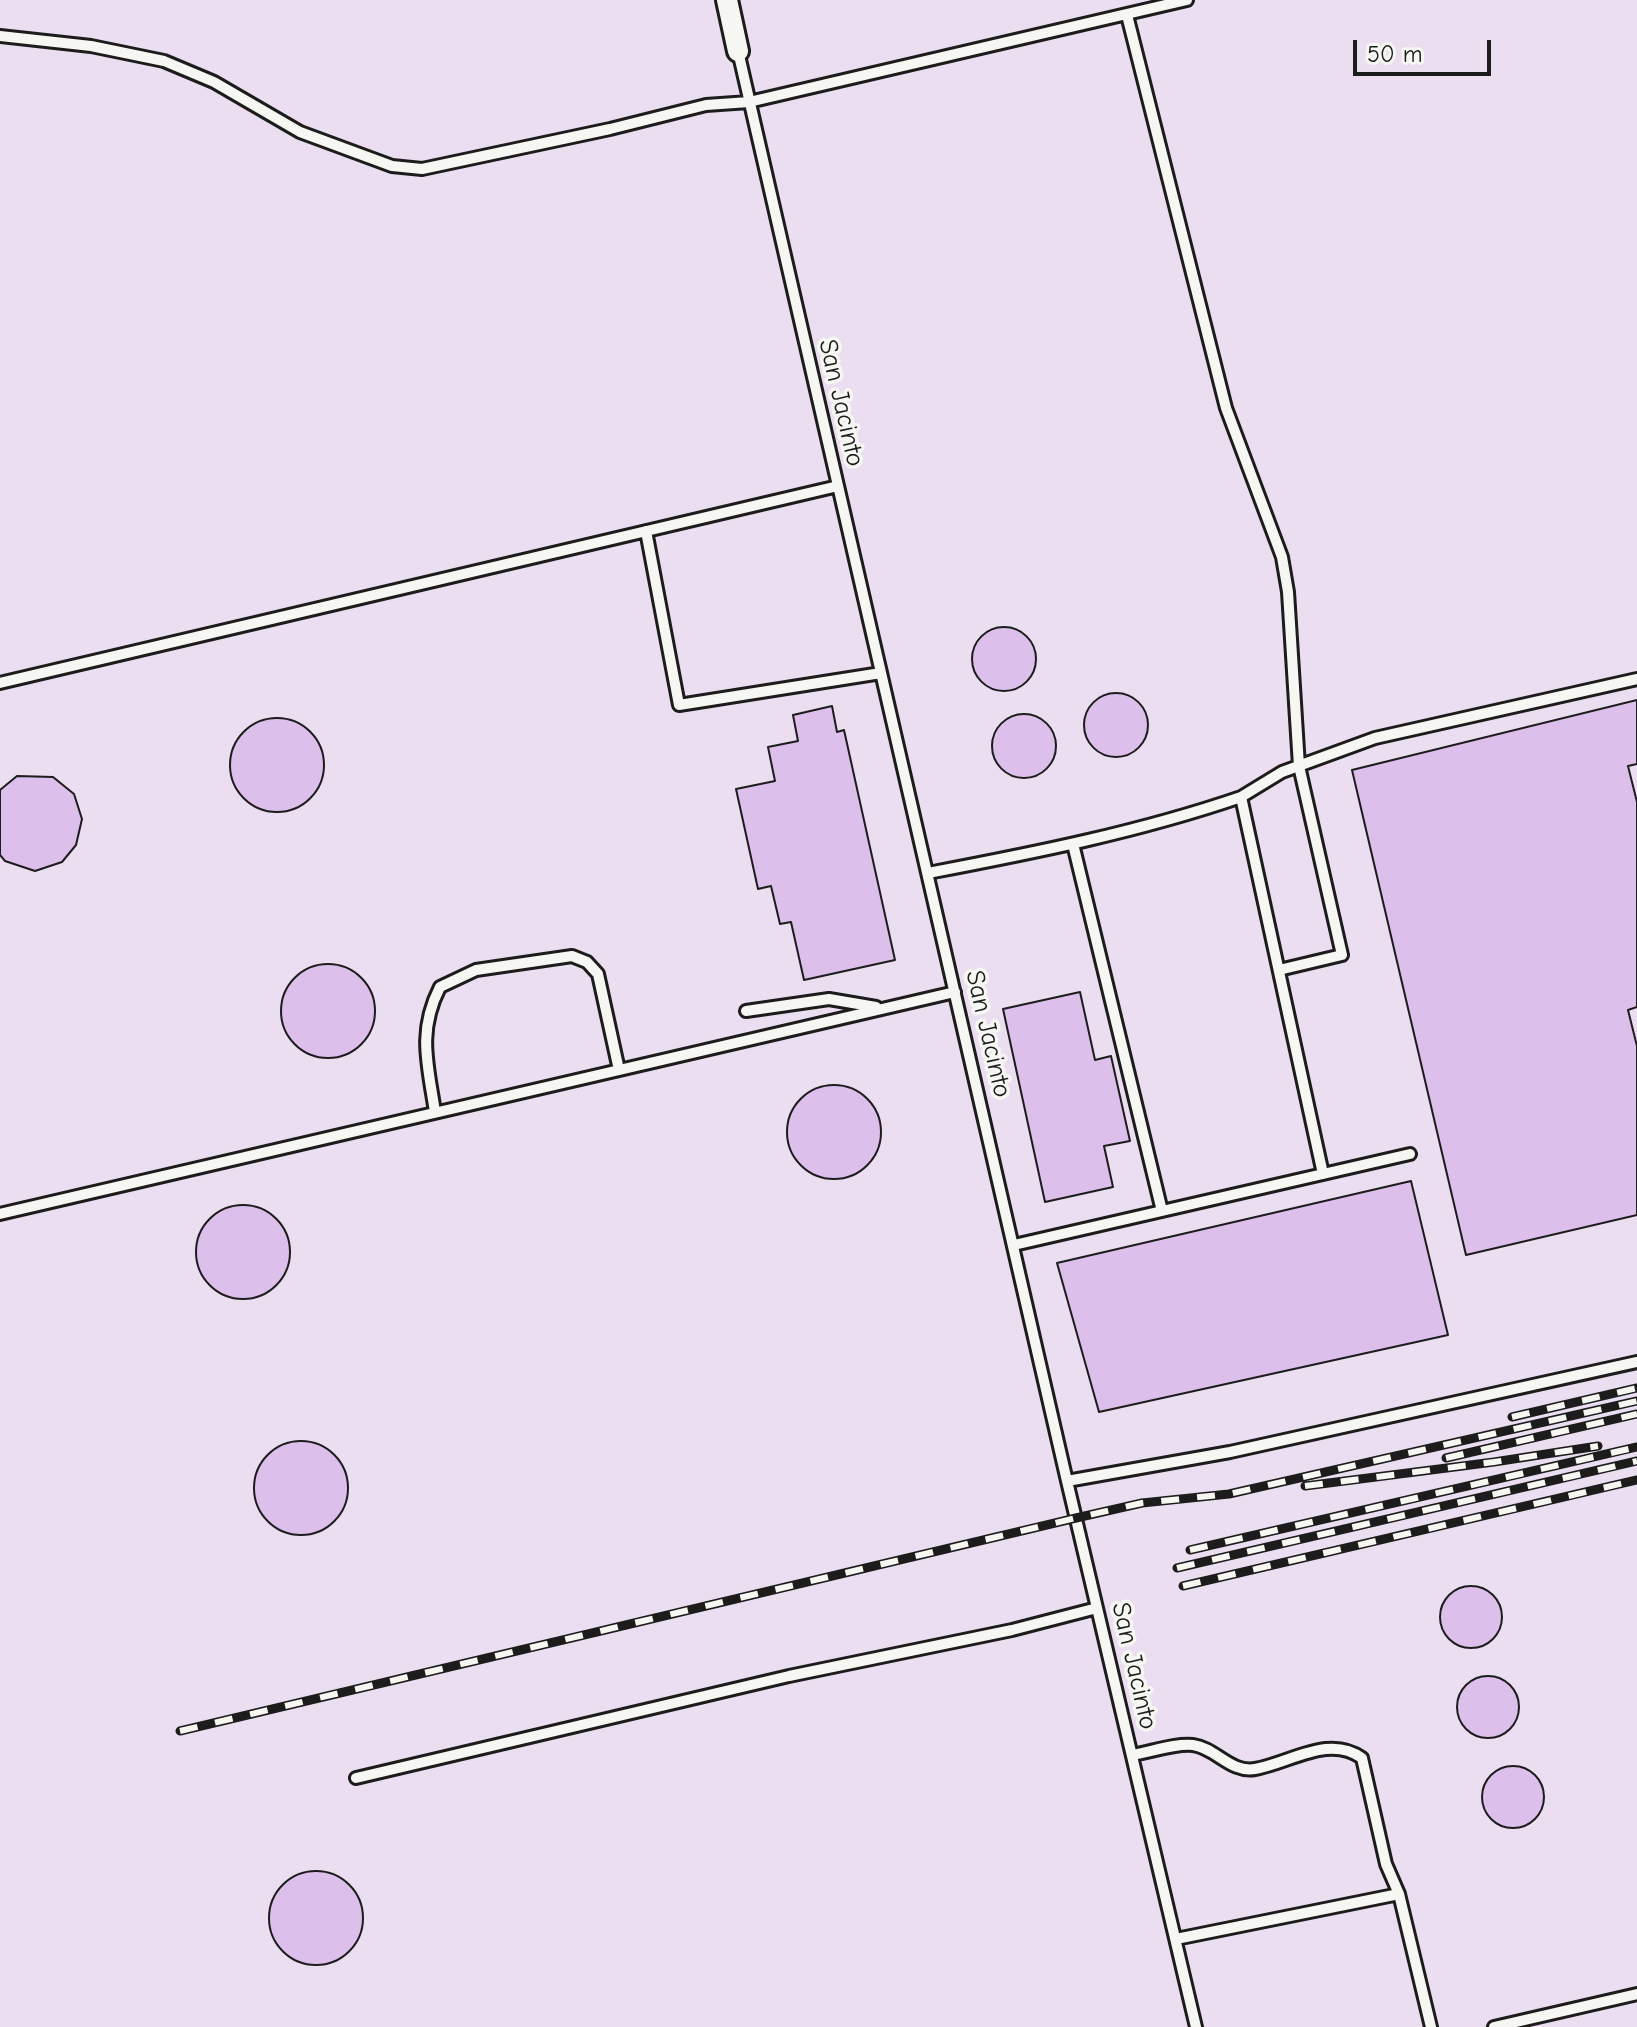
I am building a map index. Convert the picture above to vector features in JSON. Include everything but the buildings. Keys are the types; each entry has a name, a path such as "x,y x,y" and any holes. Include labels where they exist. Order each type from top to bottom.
{"street":[{"path":"727,0 738,51"}],"lane":[{"path":"0,36 91,46 164,61 214,82 300,132 392,166 422,169 706,105 749,102 1187,0"},
{"path":"1127,15 1226,408 1282,557 1288,592 1299,766 1342,955 1279,970"},
{"name":"San Jacinto","path":"738,51 1196,2027"},
{"path":"0,683 838,486"},
{"path":"646,531 679,705 881,673"},
{"path":"928,873 1073,844 1190,815 1241,797 1282,772 1375,738 1637,679"},
{"path":"1241,797 1323,1174"},
{"path":"1073,844 1162,1211"},
{"path":"435,1112 425,1047 426,1019 440,987 476,970 572,956 587,962 598,974 619,1070"},
{"path":"0,1214 955,992"},
{"path":"746,1011 829,999 882,1008"},
{"path":"1014,1245 1410,1154"},
{"path":"1067,1481 1230,1452 1637,1362"},
{"path":"356,1778 789,1676 1012,1630 1097,1608"},
{"path":"1132,1755 1191,1745 1203,1748 1233,1766 1254,1769 1322,1749 1346,1750 1362,1758 1386,1864 1399,1894 1431,2027"},
{"path":"1176,1939 1399,1894"},
{"path":"1494,2027 1637,1994"}],"shaded area":[{"path":"0,0 1637,0 1637,2027 0,2027"}],"railway":[{"path":"1512,1417 1637,1388"},
{"path":"180,1731 1142,1503 1229,1494 1637,1401"},
{"path":"1446,1458 1637,1414"},
{"path":"1305,1486 1598,1446"},
{"path":"1190,1550 1637,1447"},
{"path":"1177,1568 1637,1461"},
{"path":"1183,1586 1637,1480"}]}
